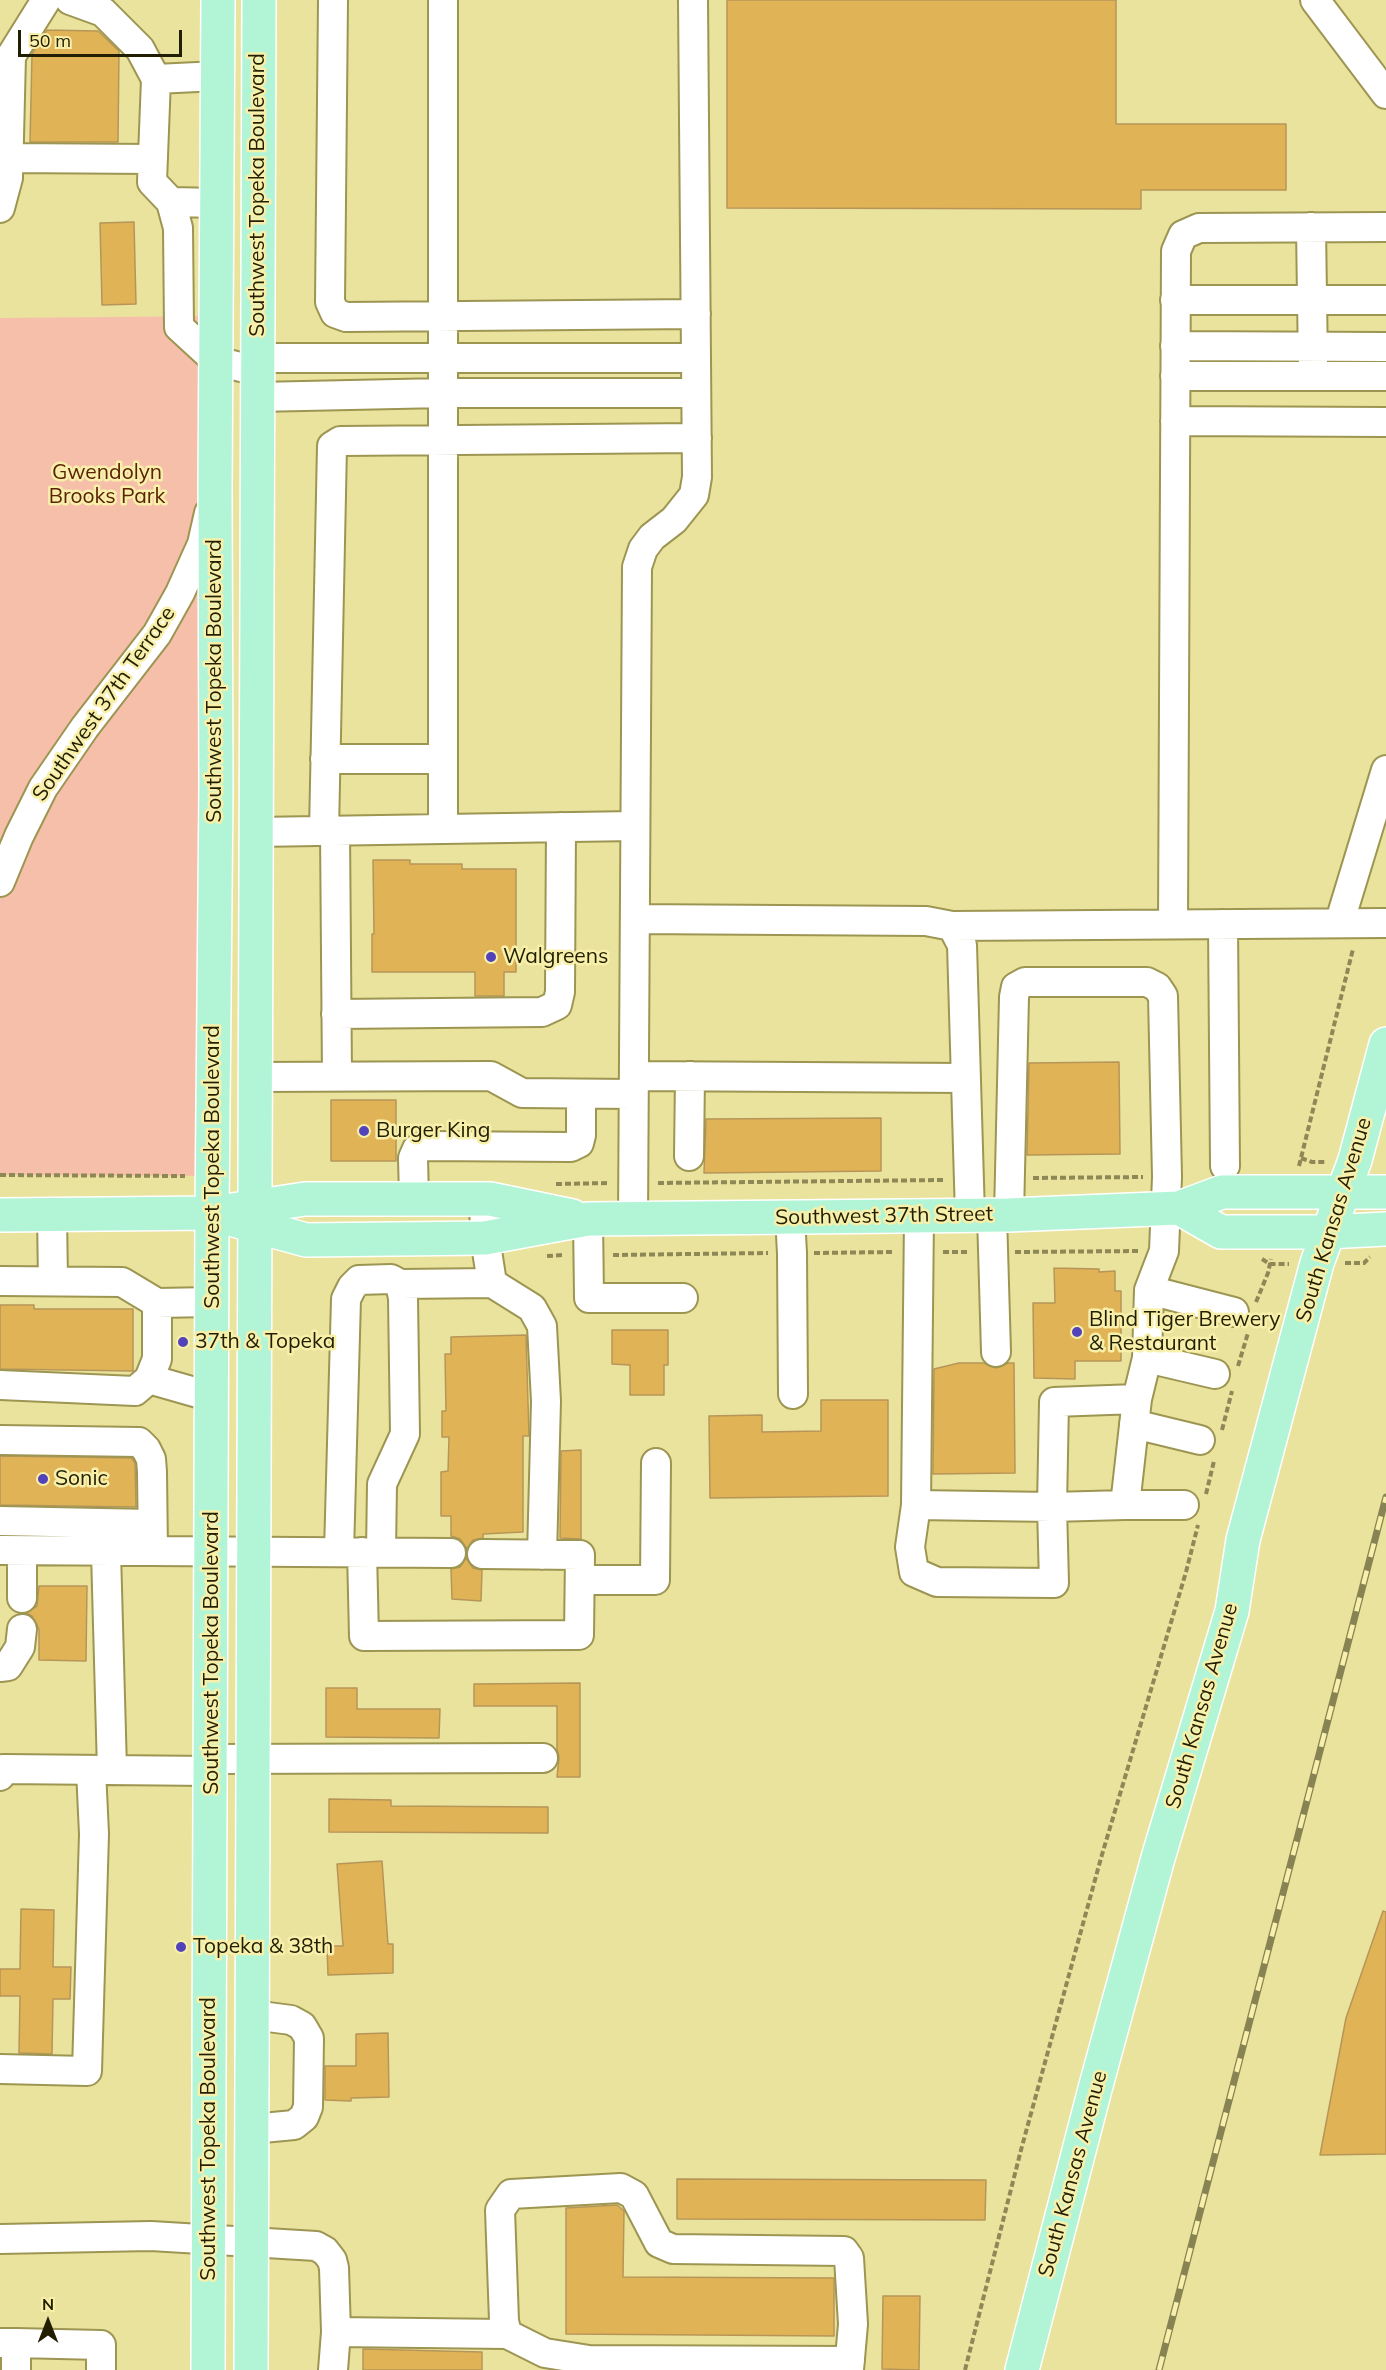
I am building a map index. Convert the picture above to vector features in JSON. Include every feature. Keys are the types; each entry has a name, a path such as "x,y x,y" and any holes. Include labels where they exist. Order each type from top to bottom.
{"main road":[{"name":"Southwest Topeka Boulevard","path":"208,2370 218,0"},
{"name":"Southwest Topeka Boulevard","path":"251,2370 259,0"},
{"name":"South Kansas Avenue","path":"1022,2370 1155,1870 1232,1611 1243,1539 1327,1232 1355,1160 1386,1044"},
{"name":"Southwest 37th Street","path":"254,1216 306,1240 485,1238 588,1219 991,1215 1222,1192 1386,1192"},
{"path":"1171,1198 1221,1232 1386,1230"},
{"name":"Southwest 37th Street","path":"0,1215 212,1214 254,1216 305,1199 484,1199 588,1219"}],"street":[{"path":"0,208 8,178 11,56 46,0"},
{"path":"70,0 103,12 140,49 156,79 152,182 171,202 178,228 179,327 216,361 258,375 443,393 696,393"},
{"path":"333,0 330,302 335,313 346,317 696,314"},
{"path":"443,0 443,829"},
{"path":"633,1219 637,567 643,549 652,537 674,520 694,495 697,477 693,0"},
{"path":"1316,0 1386,94"},
{"path":"156,79 218,76"},
{"path":"8,158 153,159"},
{"path":"171,202 217,203"},
{"path":"1173,924 1176,251 1183,234 1199,228 1386,226"},
{"path":"1311,227 1313,376"},
{"path":"1175,300 1386,300"},
{"path":"1175,346 1386,347"},
{"path":"258,375 443,358 696,358"},
{"path":"1175,376 1386,376"},
{"path":"1175,422 1386,422"},
{"path":"337,1077 325,759 332,446 340,441 697,438"},
{"name":"Southwest 37th Terrace","path":"0,882 19,836 43,788 85,727 163,624 202,544 215,490"},
{"path":"325,759 443,759"},
{"path":"1348,936 1343,911 1386,770"},
{"path":"256,832 635,826"},
{"path":"336,1014 542,1012 557,1005 560,992 561,827"},
{"path":"634,919 926,921 952,926 1223,924 1348,936 1386,923"},
{"path":"1223,924 1225,1166"},
{"path":"952,926 962,945 969,1179 991,1215 996,1352"},
{"path":"991,1215 1010,1179 1016,987 1025,982 1147,982 1157,987 1164,996 1171,1198 1164,1251 1149,1290 1147,1358 1136,1412 1125,1505"},
{"path":"255,1077 491,1076 522,1093 580,1094 690,1076 966,1078"},
{"path":"689,1156 690,1076"},
{"path":"414,1199 413,1158 417,1149 424,1146 571,1147 579,1143 581,1135 580,1094"},
{"path":"484,1199 485,1238 492,1283"},
{"path":"52,1215 53,1281"},
{"path":"919,1216 916,1505 910,1547 914,1572 937,1582 1054,1583 1052,1507 1054,1402 1136,1412 1212,1443"},
{"path":"790,1217 793,1394"},
{"path":"588,1219 589,1298 683,1298"},
{"path":"482,1554 542,1555 580,1555 579,1635 364,1636 346,1299 352,1287 359,1281 391,1279 400,1284 492,1283 532,1308 542,1326 546,1401 542,1555"},
{"path":"0,1281 122,1282 157,1303 212,1302"},
{"path":"360,1552 382,1484 405,1434 403,1298 400,1284"},
{"path":"1149,1290 1246,1316"},
{"path":"0,1385 135,1391 149,1379 157,1359 157,1303"},
{"path":"1147,1358 1228,1379"},
{"path":"149,1379 212,1397"},
{"path":"0,1440 139,1442 151,1459 152,1538"},
{"path":"580,1580 656,1580 656,1463"},
{"path":"916,1505 1052,1507 1125,1505 1196,1508"},
{"path":"0,1521 152,1538 212,1551 451,1553"},
{"path":"22,1598 11,1551 106,1552 152,1538"},
{"path":"0,2069 87,2071 94,1834 101,1770 106,1552"},
{"path":"0,1667 8,1666 20,1647 22,1629"},
{"path":"1,1764 101,1770 211,1765 254,1760 543,1758"},
{"path":"252,2129 294,2125 304,2117 308,2107 309,2038 302,2026 291,2020 253,2015"},
{"path":"335,2319 507,2334 545,2353 589,2360 849,2366 852,2313 849,2258 844,2251 673,2249 659,2243 634,2194 621,2188 511,2194 500,2210 504,2321 507,2334"},
{"path":"0,2239 151,2235 308,2245 325,2252 332,2260 334,2268 333,2370"},
{"path":"11,2352 101,2344 101,2370"}],"path":[{"path":"1288,1192 1292,1174 1298,1170 1348,936"},
{"path":"0,1175 212,1176"},
{"path":"545,1184 969,1179"},
{"path":"1010,1179 1171,1198"},
{"path":"965,2370 1021,2150 1101,1858 1183,1584 1196,1508 1228,1379 1246,1316 1268,1273 1278,1232"}],"green space":[{"name":"Gwendolyn Brooks Park","path":"216,316 212,1176 0,1175 0,318"}],"building":[{"path":"727,0 1116,0 1116,124 1286,124 1286,190 1141,190 1141,209 727,208"},
{"path":"47,30 98,31 119,51 118,142 30,142 32,54"},
{"path":"134,222 136,304 102,305 100,223"},
{"name":"Walgreens","path":"373,860 410,860 410,864 462,864 462,869 516,869 516,972 504,972 504,996 475,996 475,972 372,972"},
{"path":"1119,1062 1120,1154 1027,1155 1029,1063"},
{"name":"Burger King","path":"331,1100 396,1100 396,1161 331,1161"},
{"path":"881,1118 881,1171 704,1173 706,1119"},
{"name":"Blind Tiger Brewery & Restaurant","path":"1054,1268 1115,1271 1115,1291 1121,1291 1121,1361 1075,1361 1075,1379 1034,1378 1033,1303 1055,1303"},
{"path":"0,1305 34,1305 34,1309 133,1309 133,1371 0,1369"},
{"path":"612,1330 668,1330 668,1365 664,1365 664,1395 630,1395 630,1365 612,1364"},
{"path":"526,1335 529,1436 523,1436 523,1532 483,1534 483,1538 473,1540 467,1549 460,1539 451,1536 451,1516 441,1516 441,1472 448,1471 449,1437 442,1437 442,1411 446,1411 445,1354 451,1354 451,1337"},
{"path":"959,1363 984,1363 996,1368 1014,1363 1015,1473 933,1474 934,1369"},
{"path":"821,1400 888,1400 888,1496 710,1498 709,1416 762,1415 762,1432 821,1431"},
{"path":"581,1450 581,1539 560,1538 561,1451"},
{"name":"Sonic","path":"0,1456 132,1458 135,1463 136,1507 0,1505"},
{"path":"466,1558 473,1568 482,1570 481,1601 452,1599 451,1569 460,1567"},
{"path":"39,1586 87,1586 86,1661 39,1660 39,1629 32,1616 26,1613 37,1606"},
{"path":"580,1683 580,1777 557,1777 559,1757 557,1706 474,1706 474,1684"},
{"path":"326,1688 357,1688 357,1709 440,1709 439,1738 326,1737"},
{"path":"329,1799 391,1800 391,1806 548,1807 548,1833 329,1832"},
{"path":"382,1861 388,1944 393,1944 393,1973 328,1975 327,1946 343,1946 337,1864"},
{"path":"21,1909 54,1910 53,1967 71,1967 70,1999 53,1999 52,2054 19,2053 20,1996 0,1996 0,1969 20,1969"},
{"path":"1383,1911 1386,1912 1386,2154 1320,2155 1346,2018"},
{"path":"388,2033 389,2097 351,2098 351,2101 325,2100 325,2066 356,2066 356,2034"},
{"path":"677,2179 986,2180 985,2220 677,2219"},
{"path":"617,2205 624,2211 623,2277 834,2278 834,2336 566,2334 566,2208"},
{"path":"883,2296 920,2296 919,2370 882,2369"},
{"path":"363,2349 482,2352 482,2370 363,2370"}],"railway":[{"path":"1159,2370 1386,1497"}],"place":[{"name":"Walgreens","path":"491,957"},
{"name":"Burger King","path":"364,1131"},
{"name":"Blind Tiger Brewery & Restaurant","path":"1077,1332"},
{"name":"37th & Topeka","path":"183,1342"},
{"name":"Sonic","path":"43,1479"},
{"name":"Topeka & 38th","path":"181,1947"}]}
